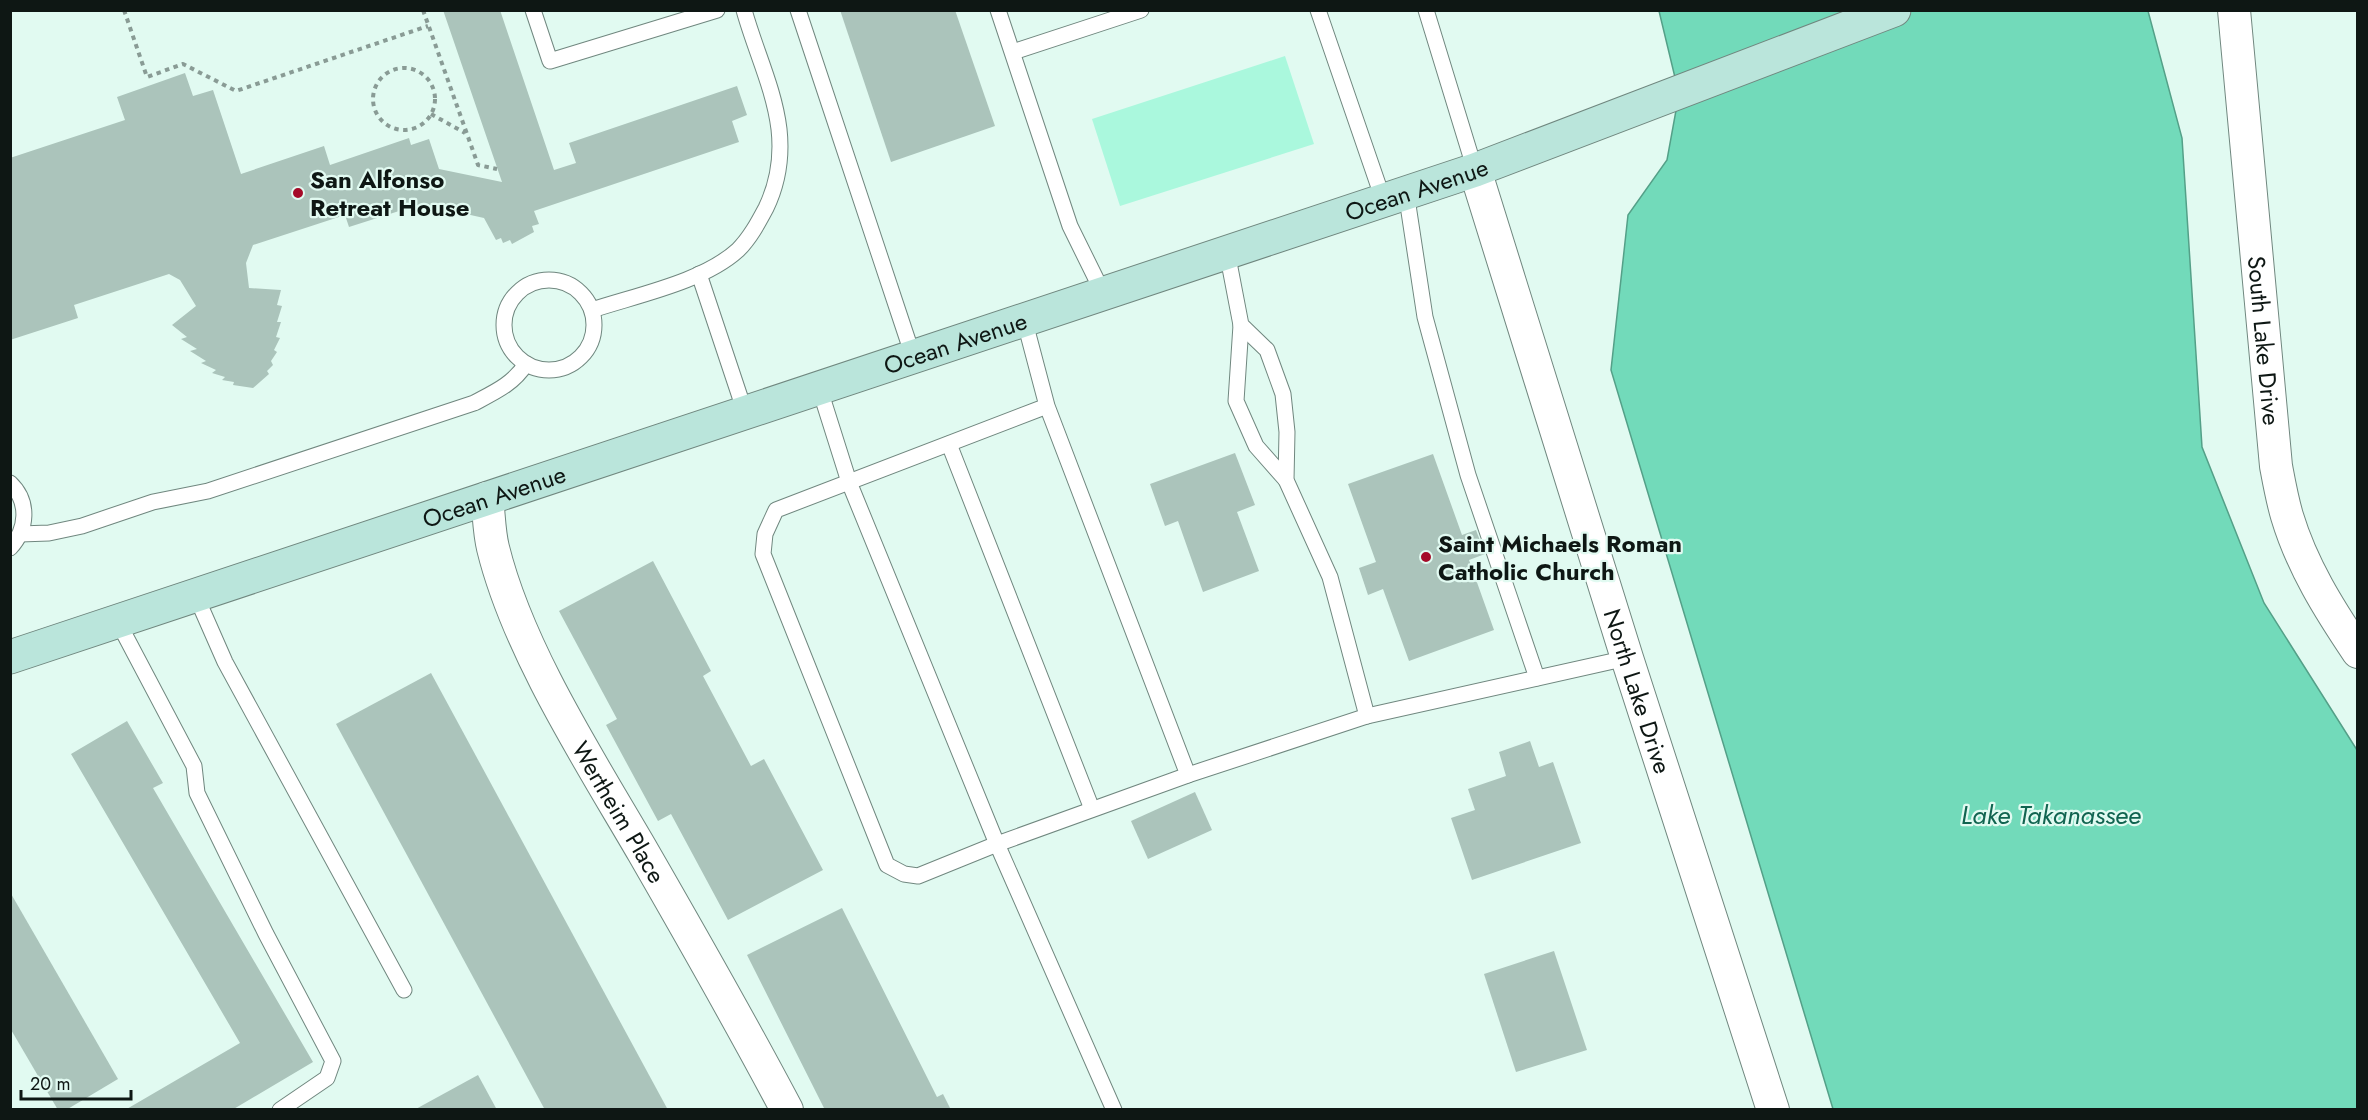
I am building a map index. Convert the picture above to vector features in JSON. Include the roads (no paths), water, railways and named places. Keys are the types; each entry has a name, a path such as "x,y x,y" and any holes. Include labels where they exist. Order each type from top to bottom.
{"street":[{"name":"Ocean Avenue","path":"10,657 1475,170 1894,10"},
{"name":"South Lake Drive","path":"2234,10 2276,466 2287,516 2304,563 2324,600 2358,652"},
{"name":"North Lake Drive","path":"1475,170 1627,658 1773,1110"},
{"name":"Wertheim Place","path":"487,498 492,545 503,585 534,655 583,750 720,984 787,1110"}],"lane":[{"path":"532,10 550,61 717,10"},
{"path":"592,310 699,274 718,265 739,249 756,228 773,194 780,158 779,127 771,93 744,10"},
{"path":"798,10 913,356"},
{"path":"998,10 1070,226 1103,293"},
{"path":"1013,52 1104,16 1141,10"},
{"path":"1318,10 1394,196 1468,474 1537,678"},
{"path":"1426,10 1475,170"},
{"path":"1227,252 1241,324 1236,401 1256,446 1286,480 1330,577 1367,716"},
{"path":"699,274 745,412"},
{"path":"543,279 563,281 584,295 592,310 594,324 592,339 578,360 555,370 540,369 526,364 512,352 503,328 507,306 520,289 543,279"},
{"path":"1024,319 1047,406 1188,775"},
{"path":"1241,324 1267,350 1283,394 1287,432 1286,480"},
{"path":"20,534 31,535 71,528 153,502 208,490 474,403 506,386 519,376 526,364"},
{"path":"819,387 849,482 997,844 1114,1110"},
{"path":"1047,406 776,510 765,534 763,554 887,865 904,874 918,876 1092,809 1367,716 1627,658"},
{"path":"949,444 1092,809"},
{"path":"10,483 20,495 24,510 20,534 10,548"},
{"path":"196,596 225,662 404,990"},
{"path":"118,622 194,766 197,794 266,934 333,1061 327,1078 279,1110"}],"water":[{"name":"Lake Takanassee","path":"1659,11 2148,11 2182,138 2202,447 2264,603 2357,750 2357,1109 1833,1109 1611,370 1628,215 1667,160 1679,94"}],"place":[{"name":"San Alfonso Retreat House","path":"298,193"},
{"name":"Saint Michaels Roman Catholic Church","path":"1426,557"}]}
